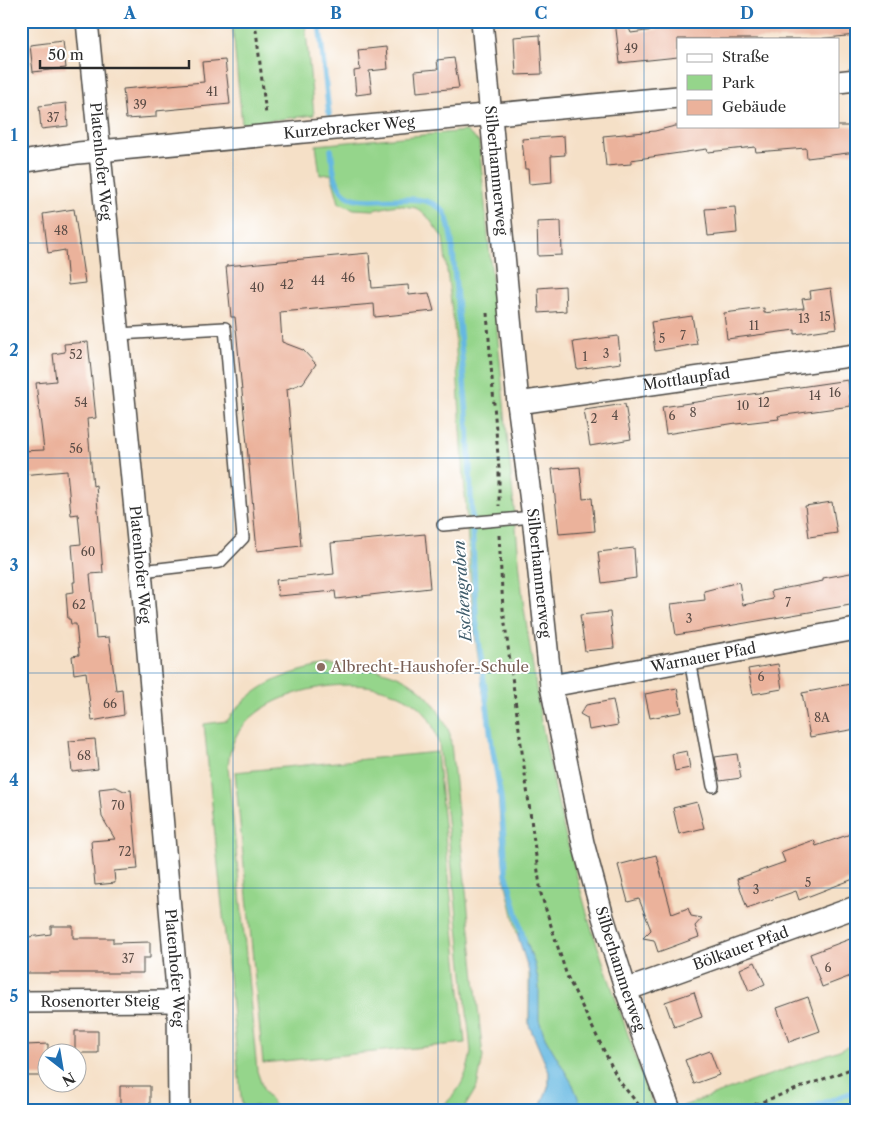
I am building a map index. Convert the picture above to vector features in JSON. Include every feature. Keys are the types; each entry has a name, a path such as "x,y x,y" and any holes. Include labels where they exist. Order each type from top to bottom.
{"street":[{"name":"Platenhofer Weg","path":"87,21 118,334 178,1001 179,1110"},
{"name":"Silberhammerweg","path":"482,21 518,403 533,517 551,686 583,844 626,990 670,1110"},
{"path":"840,82 856,80"},
{"name":"Kurzebracker Weg","path":"21,162 101,151 677,97"},
{"name":"Mottlaupfad","path":"518,403 856,355"},
{"name":"Warnauer Pfad","path":"551,686 856,629"},
{"name":"Bölkauer Pfad","path":"626,990 856,907"},
{"name":"Rosenorter Steig","path":"21,1002 178,1001"}],"lane":[{"path":"118,334 225,328 243,538 220,562 140,571"},
{"path":"448,525 533,517"},
{"path":"690,660 713,786"}],"path":[{"path":"255,21 268,136"},
{"path":"740,1110 856,1066"}],"green space":[{"path":"232,21 305,21 314,115 242,124"},
{"path":"466,131 479,142 523,601 541,721 563,826 590,924 654,1110 539,1110 549,1085 549,1072 529,1025 529,968 517,933 504,876 497,780 473,622 455,336 443,238 427,216 416,208 397,205 373,210 354,209 339,203 331,174 320,175 316,145"},
{"path":"330,665 370,668 403,678 417,687 429,699 440,714 450,734 483,1057 477,1087 463,1110 437,1110 451,1098 461,1085 471,1051 439,744 427,716 410,701 388,691 362,686 335,686 308,690 283,698 261,710 244,725 234,740 231,750 228,767 257,1071 264,1091 278,1110 261,1110 257,1106 242,1107 204,724 227,721 248,698 272,682 300,671"},
{"path":"437,752 465,1043 263,1063 235,772"},
{"path":"856,1044 856,1110 684,1110 683,1106"}],"water":[{"path":"517,933 524,935 535,965 539,985 539,1020 545,1037 573,1085 583,1110 539,1110 549,1085 549,1072 529,1025 530,975"}],"building":[{"path":"615,21 626,21 631,33 721,21 745,21 745,25 779,21 856,21 856,35 827,38 677,38 677,57 620,63"},
{"path":"540,35 542,74 516,75 514,37"},
{"path":"63,41 66,68 33,72 30,45"},
{"path":"386,47 388,69 369,71 372,93 356,95 354,71 360,70 358,50"},
{"path":"454,58 459,88 417,92 415,71 438,69 437,60"},
{"path":"225,60 230,104 156,111 156,117 126,119 123,89 204,82 202,62"},
{"path":"66,103 68,126 41,129 39,106"},
{"path":"675,126 677,128 840,128 840,126 856,126 856,152 807,158 806,148 756,152 755,147 708,152 707,149 631,160 631,164 606,166 603,136 655,131"},
{"path":"564,136 565,155 551,156 552,182 529,184 528,169 525,169 522,139"},
{"path":"735,207 737,233 708,236 705,209"},
{"path":"74,209 85,283 68,285 65,250 48,253 43,214"},
{"path":"561,221 562,255 538,256 537,222"},
{"path":"369,253 372,288 408,285 409,295 429,293 434,311 375,317 374,304 280,312 282,342 303,350 316,364 303,383 287,389 301,546 257,551 235,317 231,317 226,266"},
{"path":"565,286 566,311 539,313 538,288"},
{"path":"831,288 837,328 795,334 795,330 727,339 724,313 764,308 764,313 804,308 802,299 811,298 810,291"},
{"path":"692,316 697,344 655,351 651,322"},
{"path":"618,336 621,363 577,369 573,342"},
{"path":"88,342 96,418 87,419 93,486 96,485 103,573 90,574 96,638 109,637 116,690 122,689 124,715 92,721 86,672 74,674 72,656 79,655 76,624 71,624 70,619 68,619 66,593 74,592 73,582 75,582 72,545 81,544 78,514 71,515 67,471 21,475 21,451 44,450 36,383 56,381 53,354 65,352 64,344"},
{"path":"848,380 851,406 778,416 779,419 736,423 666,434 662,407"},
{"path":"625,404 631,439 590,446 584,410"},
{"path":"580,467 583,499 592,498 595,531 559,534 552,469"},
{"path":"832,502 837,533 809,537 805,506"},
{"path":"425,534 430,588 336,599 335,591 278,596 276,580 334,574 331,543"},
{"path":"634,548 636,578 602,583 598,552"},
{"path":"856,572 856,604 676,635 671,604 705,600 704,591 739,582 743,605 773,599 771,591 823,581 823,578"},
{"path":"610,612 614,648 585,651 580,615"},
{"path":"778,664 782,689 753,694 748,669"},
{"path":"856,683 856,729 810,737 802,693"},
{"path":"677,688 682,712 650,718 645,694"},
{"path":"613,700 618,725 589,730 587,718 580,714 586,705"},
{"path":"95,739 98,769 72,772 69,741"},
{"path":"687,751 690,768 675,771 672,754"},
{"path":"737,754 741,778 720,781 715,757"},
{"path":"116,787 124,791 131,790 138,869 114,871 115,883 95,885 91,841 115,839 102,817 99,789"},
{"path":"697,802 704,828 679,834 673,808"},
{"path":"856,832 856,878 799,900 796,891 747,908 737,879 785,862 781,852 814,840 816,846"},
{"path":"656,855 672,914 688,908 691,916 702,918 695,926 699,937 658,952 654,940 643,938 651,930 639,899 628,902 618,865"},
{"path":"51,926 73,926 73,938 113,938 113,943 150,942 150,958 143,958 143,973 21,973 21,938 51,934"},
{"path":"850,939 856,953 856,974 822,987 810,954"},
{"path":"755,962 765,984 749,991 740,969"},
{"path":"694,992 702,1017 674,1027 665,1002"},
{"path":"808,997 820,1031 789,1042 777,1008"},
{"path":"75,1031 98,1031 98,1053 88,1053 88,1044 75,1044"},
{"path":"38,1044 38,1076 26,1076 26,1045"},
{"path":"710,1051 719,1075 694,1084 685,1060"},
{"path":"120,1086 150,1086 150,1110 120,1110"}],"waterway":[{"name":"Eschengraben","path":"319,21 329,114"},
{"name":"Eschengraben","path":"331,150 337,182 342,191 350,197 362,200 421,200 434,204 444,212 448,222 452,242 468,427 476,618 492,746 501,798 506,873 524,941"},
{"path":"804,1110 856,1091"}],"place":[{"name":"Albrecht-Haushofer-Schule","path":"321,667"}]}
